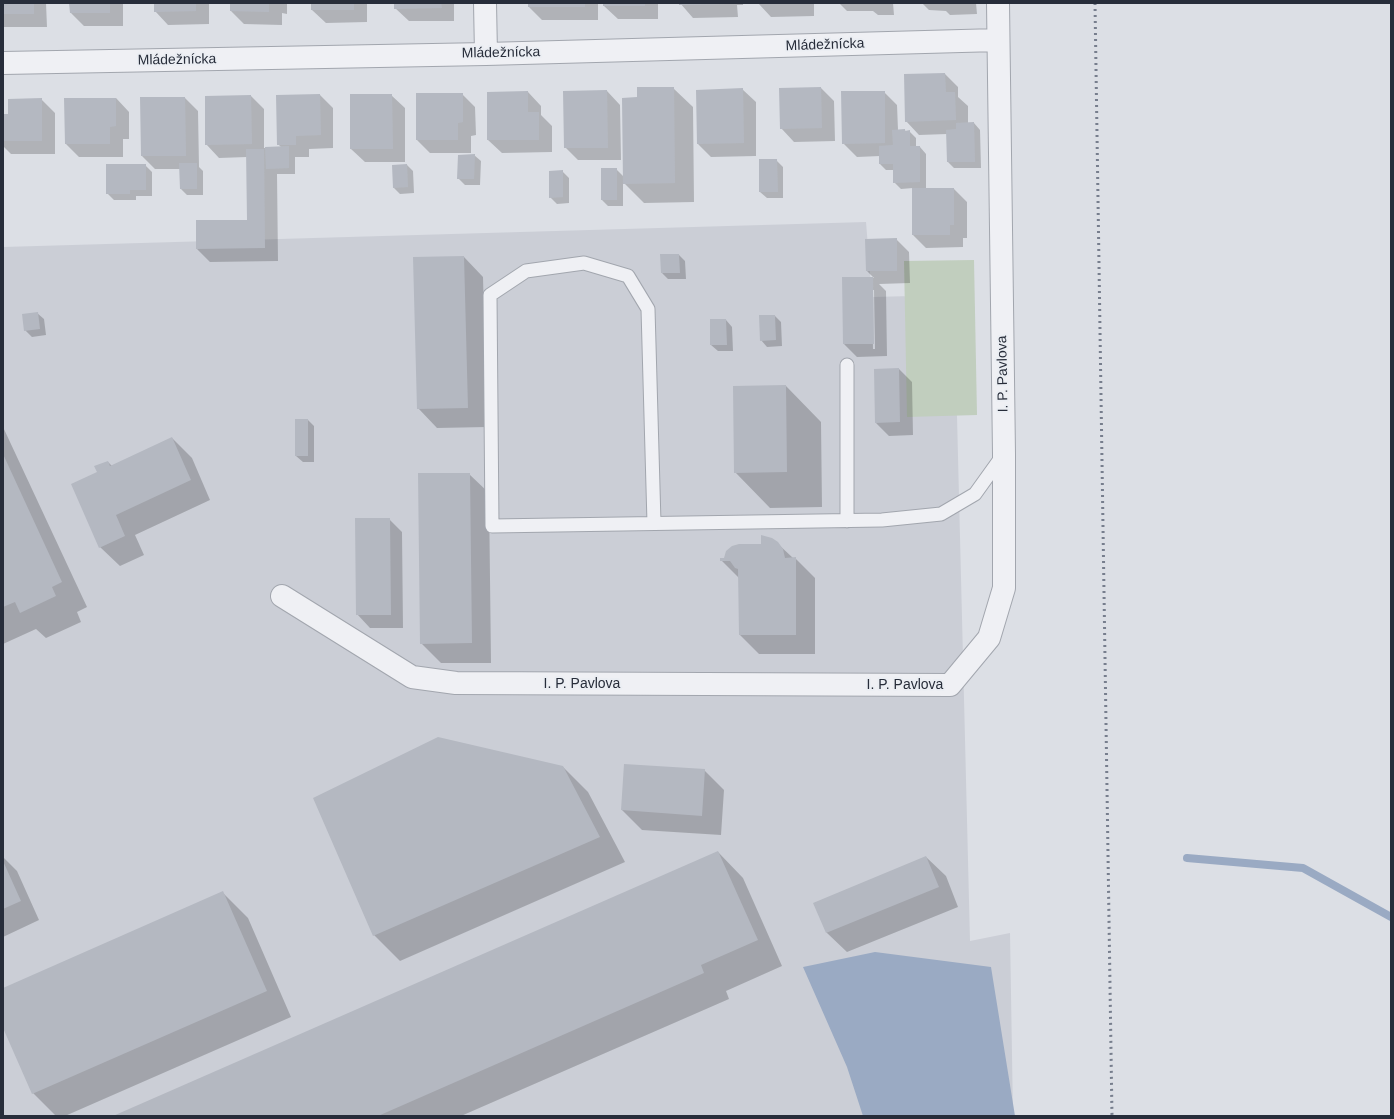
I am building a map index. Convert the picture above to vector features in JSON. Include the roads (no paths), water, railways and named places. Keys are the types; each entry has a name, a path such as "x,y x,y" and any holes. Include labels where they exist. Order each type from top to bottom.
{"street":[{"path":"485,3 486,54"},
{"name":"I. P. Pavlova","path":"282,596 412,677 456,683 950,685 989,638 1004,588 1004,454 998,3"},
{"name":"Mládežnícka","path":"3,63 486,54 998,40"}],"lane":[{"path":"654,523 648,309 628,276 584,263 526,271 490,295 492,526 847,521 882,520 941,514 975,494 1004,454"},
{"path":"847,365 847,521"}],"water":[{"path":"875,952 991,967 1015,1116 863,1116 847,1067 803,967"}],"waterway":[{"path":"1187,858 1303,868 1391,917"}],"railway":[{"path":"1095,3 1112,1116"}]}
